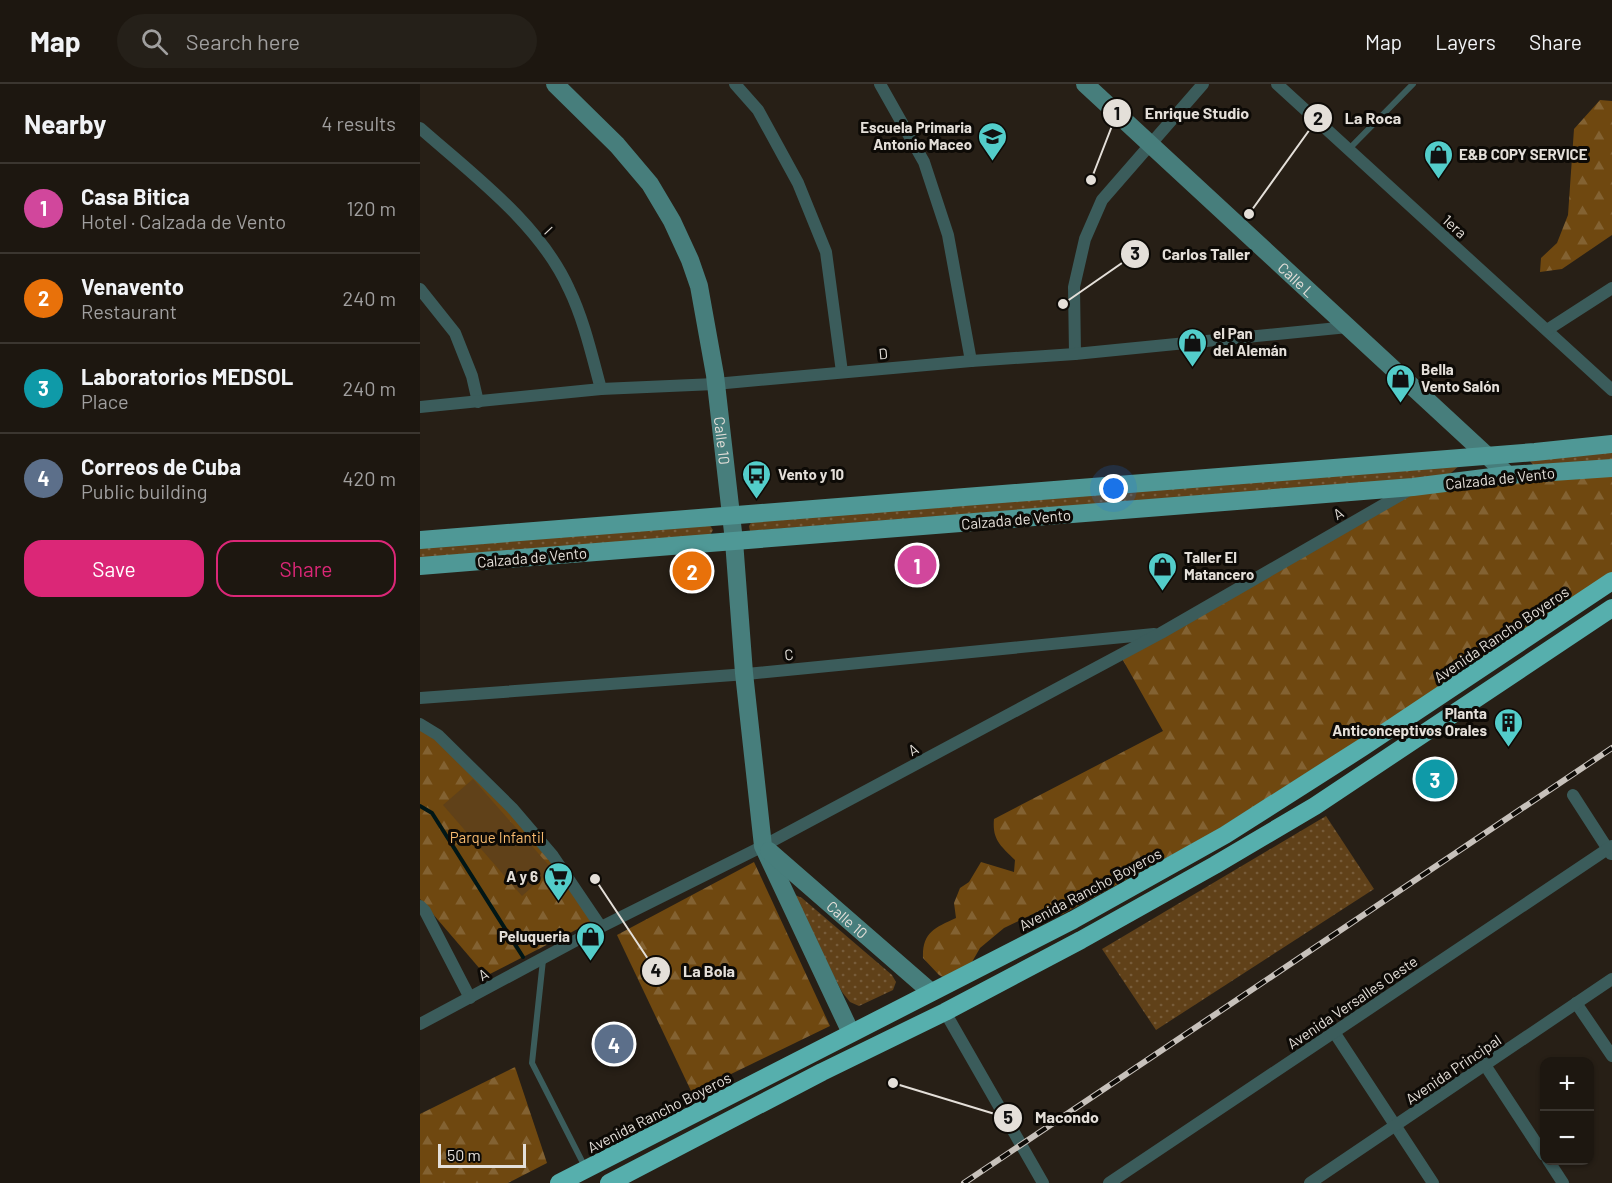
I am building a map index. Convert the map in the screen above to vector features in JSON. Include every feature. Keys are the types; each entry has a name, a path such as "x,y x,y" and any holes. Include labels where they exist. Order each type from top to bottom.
{"highway":[{"name":"Avenida Rancho Boyeros","path":"559,1183 1073,920 1225,836 1364,747 1612,581"},
{"path":"609,1183 822,1072 945,1012 1215,865 1305,812 1612,608"},
{"path":"621,1183 649,1163"}],"main road":[{"name":"Calzada de Vento","path":"420,540 1612,444"},
{"path":"1535,452 1528,455 1526,462 1529,469 1538,473"},
{"path":"1463,480 1472,473 1473,468 1466,457"},
{"name":"Calzada de Vento","path":"420,566 1413,487 1508,475 1612,468"}],"street":[{"name":"Calle 10","path":"555,84 617,145 650,184 672,220 699,286 711,347 731,514 744,673 763,846 851,1033"},
{"path":"735,84 764,120 798,183 826,252 842,372"},
{"path":"880,84 924,162 948,235 971,361"},
{"name":"Calle L","path":"1085,84 1508,475"},
{"path":"1075,354 1074,287 1085,239 1102,200 1203,84"},
{"name":"1era","path":"1284,86 1348,149 1612,390"},
{"name":"I","path":"420,128 503,203 546,249 569,288 588,340 601,389"},
{"path":"1547,330 1612,288"},
{"path":"420,289 455,333 472,376 478,402"},
{"name":"D","path":"420,407 601,389 715,384 1075,354 1348,327"},
{"name":"A","path":"420,1024 602,927 763,846 1161,633 1413,487"},
{"name":"C","path":"420,698 744,673 1161,633"},
{"path":"420,724 438,735 512,808 553,856 602,927"},
{"path":"1573,795 1611,850"},
{"name":"Calle 10","path":"763,846 931,992"},
{"name":"Avenida Versalles Oeste","path":"1108,1183 1611,850"},
{"path":"420,906 425,911 470,998"},
{"name":"Avenida Principal","path":"1310,1183 1612,979"},
{"path":"1576,1004 1612,1056"},
{"path":"945,1012 1043,1183"},
{"path":"1334,1032 1433,1183"},
{"path":"1485,1065 1540,1148"},
{"path":"1551,1165 1563,1183"}],"lane":[{"path":"1348,149 1413,84"},
{"path":"543,959 532,1063 586,1169"}],"green space":[{"path":"1600,100 1612,101 1612,235 1562,269 1540,272 1541,258 1557,243 1568,215 1574,129"},
{"path":"1612,448 1612,460 1534,466 1529,460"},
{"path":"1462,463 1451,473 1439,477 750,531 749,526 752,521"},
{"path":"1612,468 1612,579 1212,833 1061,915 1045,908 1004,928 980,948 972,962 945,978 939,975 923,958 925,943 931,932 956,918 954,903 960,888 969,882 981,862 1014,872 1015,860 996,838 994,819 1163,731 1120,655 1413,487"},
{"path":"709,524 713,530 709,537 420,561 420,547"},
{"path":"420,722 477,768 601,917 486,976 420,899"},
{"name":"Parque Infantil","path":"473,779 552,869 522,896 443,805"},
{"path":"1326,816 1374,889 1156,1030 1102,949"},
{"path":"754,862 830,1026 692,1093 617,935"},
{"path":"795,895 802,898 892,975 896,982 893,990 859,1006 850,1002 842,992 795,900"},
{"path":"515,1067 547,1163 508,1183 420,1183 420,1114"}],"waterway":[{"path":"420,806 432,813 523,957"}],"railway":[{"path":"964,1183 1612,748"}],"place":[{"name":"Escuela Primaria Antonio Maceo","path":"993,162"},
{"name":"Enrique Studio","path":"1091,180"},
{"name":"E&B COPY SERVICE","path":"1438,180"},
{"name":"La Roca","path":"1249,214"},
{"name":"Carlos Taller","path":"1063,304"},
{"name":"el Pan del Alemán","path":"1192,368"},
{"name":"Bella Vento Salón","path":"1400,404"},
{"name":"Vento y 10","path":"757,500"},
{"name":"Casa Bitica","path":"917,565"},
{"name":"Venavento","path":"692,571"},
{"name":"Taller El Matancero","path":"1163,592"},
{"name":"Planta Anticonceptivos Orales","path":"1508,748"},
{"name":"Laboratorios MEDSOL","path":"1435,779"},
{"name":"La Bola","path":"595,879"},
{"name":"A y 6","path":"559,902"},
{"name":"Peluqueria","path":"591,962"},
{"name":"Correos de Cuba","path":"614,1044"},
{"name":"Macondo","path":"893,1083"}]}
